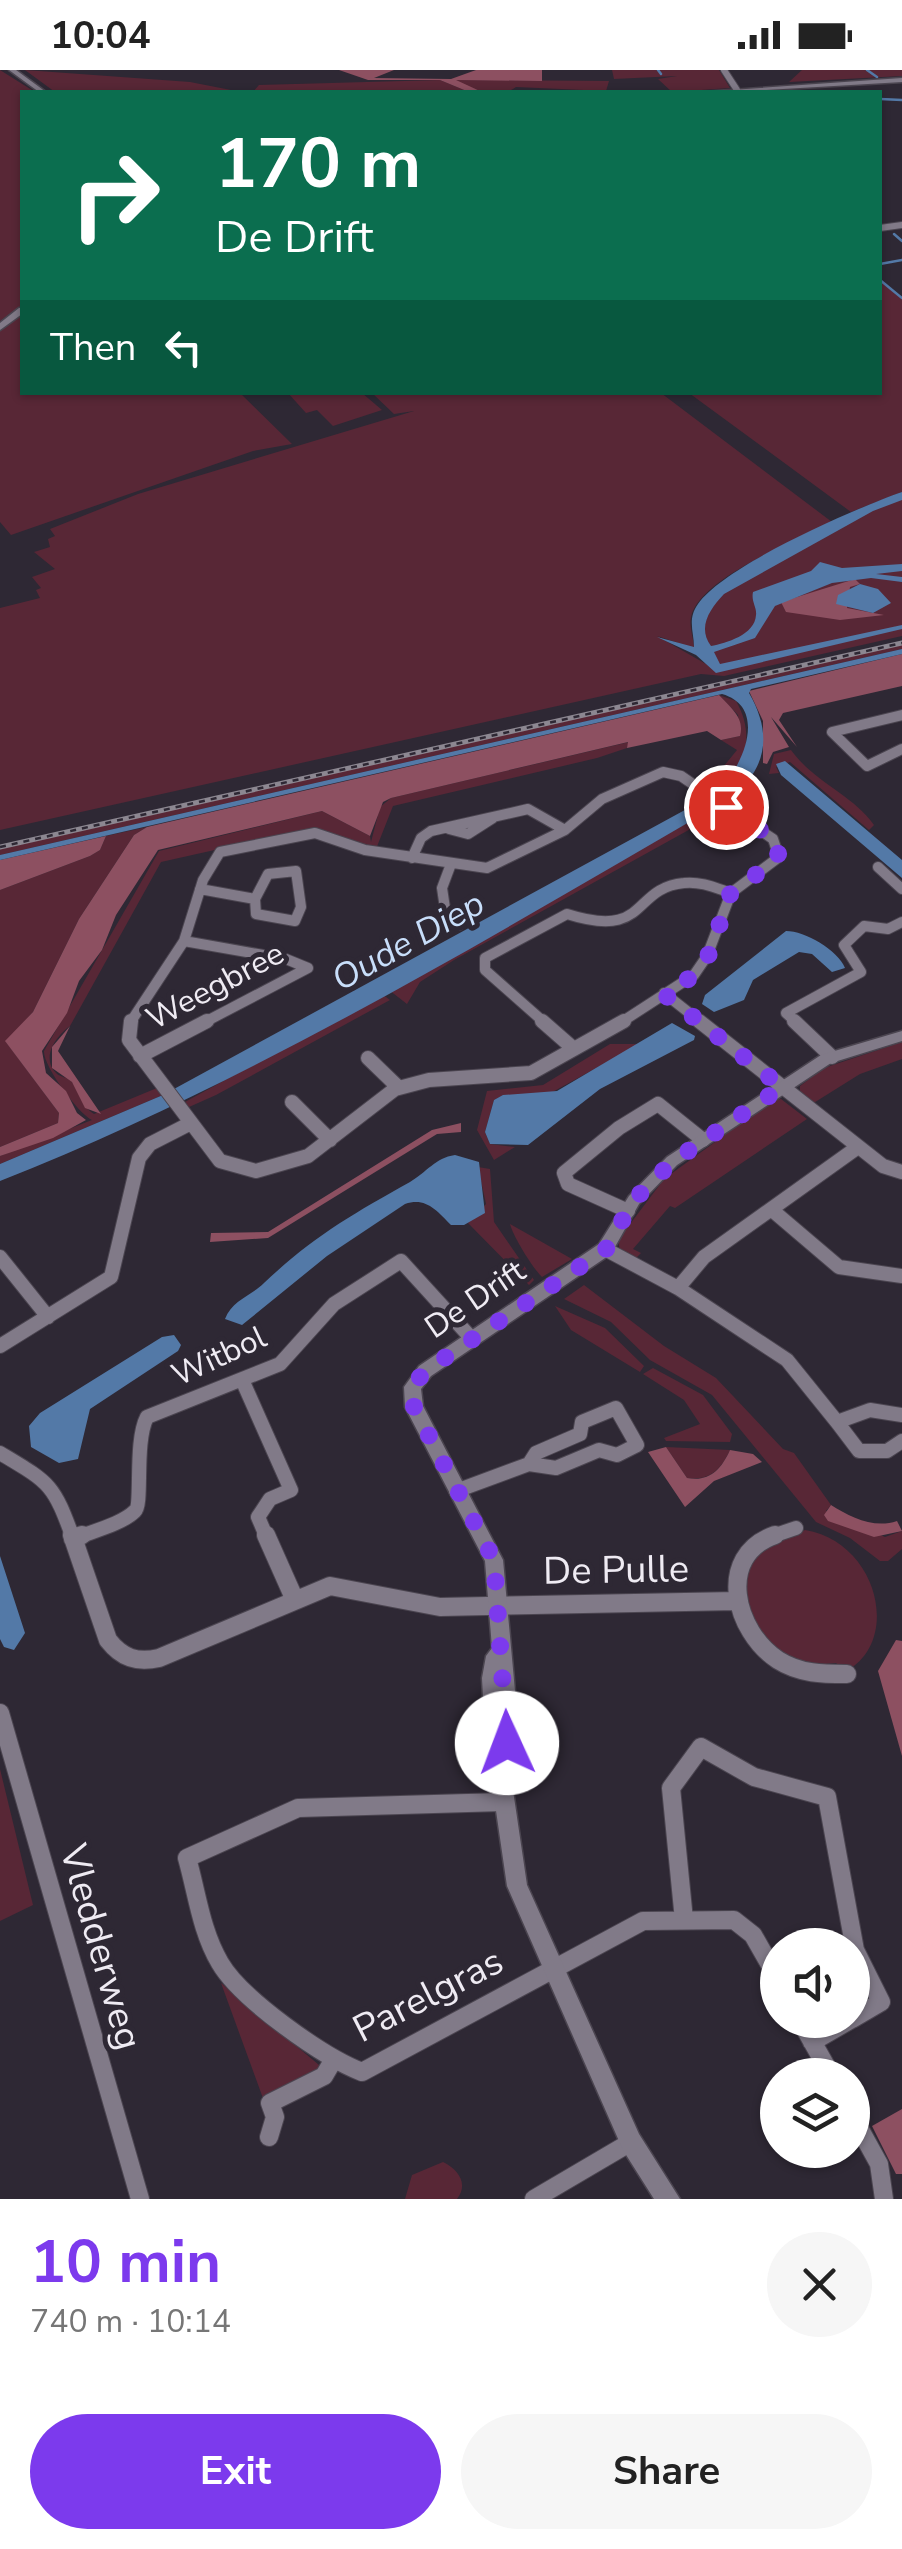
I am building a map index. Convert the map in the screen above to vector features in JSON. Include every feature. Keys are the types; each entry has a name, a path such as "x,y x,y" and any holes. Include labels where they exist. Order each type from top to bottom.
{"street":[{"path":"12,70 40,90"},
{"path":"724,70 737,90 902,80"},
{"path":"0,327 20,312"},
{"path":"902,715 832,732 867,766 902,749"},
{"path":"672,773 774,839 780,852 773,864 745,879 732,893 712,950 693,976 574,1049 531,1073 426,1079 398,1087 380,1096 330,1140 284,1169 264,1174 239,1172 220,1161 129,1040 128,1028 141,1000 184,941 214,858 229,849 307,832 364,850 451,864 495,866 564,830 602,799 650,774 672,773"},
{"path":"412,858 421,838 447,828 468,834 490,824 494,816 532,809 564,830"},
{"path":"451,864 442,888 446,915 459,925"},
{"path":"878,867 902,889"},
{"path":"296,872 301,907 295,920 256,914 255,899 268,874 296,872"},
{"path":"574,1049 485,970 486,958 566,914 593,924 615,921 683,881 698,879 732,893"},
{"path":"200,890 255,899"},
{"path":"832,1057 786,1012 861,972 844,945 864,926 888,929 902,922"},
{"name":"Weegbree","path":"140,1056 308,968 286,958 184,941"},
{"path":"664,994 883,1166 902,1172"},
{"name":"De Drift","path":"668,2199 632,2142 516,1886 502,1802 502,1768 492,1702 498,1645 494,1560 414,1407 412,1387 425,1371 606,1249 628,1211 672,1162 702,1140 832,1057 902,1036"},
{"path":"368,1058 398,1087"},
{"path":"292,1102 330,1140"},
{"path":"628,1211 568,1184 564,1173 618,1128 658,1104 702,1140"},
{"path":"0,1346 111,1276 138,1158 150,1144 192,1123"},
{"path":"678,1288 704,1257 858,1146"},
{"path":"772,1210 839,1267 902,1276"},
{"path":"606,1249 678,1288 788,1360 859,1452 887,1450 902,1441"},
{"path":"0,1257 48,1318"},
{"name":"Witbol","path":"73,1538 134,1513 141,1502 136,1484 140,1427 147,1417 280,1364 334,1304 401,1261 473,1340"},
{"path":"242,1382 292,1490 270,1499 258,1517 294,1598"},
{"path":"456,1491 529,1464 556,1468 600,1450 617,1454 637,1445 616,1408 582,1422 580,1434 536,1453 529,1464"},
{"path":"837,1422 870,1410 902,1415"},
{"path":"0,1454 52,1486 73,1538"},
{"name":"De Pulle","path":"796,1528 774,1533 752,1548 738,1574 736,1601 752,1639 774,1660 808,1675 847,1674"},
{"name":"De Pulle","path":"73,1538 108,1640 120,1654 136,1661 160,1658 294,1598 338,1586 428,1606 736,1601"},
{"name":"Vledderweg","path":"0,1714 140,2199"},
{"path":"684,1920 671,1788 701,1748 754,1777 827,1797 851,1928"},
{"name":"Parelgras","path":"502,1802 298,1808 187,1858 214,1946 229,1976 356,2072 368,2071 642,1921 722,1919 746,1926 760,1949"},
{"path":"870,1980 881,2002 870,2008"},
{"path":"810,2038 821,2058"},
{"path":"812,2042 819,2038"},
{"name":"Parelgras","path":"269,2137 276,2117 270,2104 324,2076 334,2059"},
{"path":"534,2199 632,2142"},
{"path":"870,2148 879,2164 884,2199"}],"shaded area":[{"path":"0,70 32,90 20,90 20,306 0,321"},
{"path":"25,70 190,82 231,90 52,90"},
{"path":"339,70 394,70 374,78 451,79 476,70 542,70 542,81 456,80 478,90 464,90 440,80 368,80"},
{"path":"612,70 719,70 730,88 670,90 658,79 677,76 614,79"},
{"path":"802,70 902,70 902,76 789,82"},
{"path":"440,80 464,90 255,90 259,85"},
{"path":"453,80 609,81 606,90 476,90"},
{"path":"882,282 902,298 902,492 851,512 692,395 882,395"},
{"path":"20,315 20,395 242,395 292,444 253,451 11,535 0,522 0,330"},
{"path":"290,395 364,395 382,410 333,426 317,410 306,413"},
{"path":"374,395 664,395 832,522 752,562 712,588 698,602 691,617 694,648 657,636 713,668 704,633 704,600 863,509 902,499 902,636 724,676 701,674 0,830 0,608 40,598 36,590 41,588 32,577 55,569 34,552 50,547 48,539 55,536 50,529 138,494 414,411 394,414"},
{"path":"855,579 860,584 850,587 847,608 884,615 840,620 786,612 781,602"},
{"path":"902,644 902,649 0,855 0,849"},
{"path":"902,654 902,686 783,713 779,720 797,747 771,717 789,747 773,752 767,764 763,763 763,721 749,691"},
{"path":"719,695 736,701 746,739 734,775 714,794 713,788 706,788 737,750 721,740 740,736 738,715"},
{"path":"719,695 739,719 740,736 721,740 707,731 627,748 628,742 391,798 383,802 370,836 322,811 158,850 116,915 102,950 79,981 67,1013 42,1051 46,1073 66,1091 77,1113 86,1120 53,1138 0,1156 0,1147 58,1123 59,1113 5,1041 33,1012 79,919 134,835 147,827"},
{"path":"629,742 627,748 597,758 393,806 376,849 333,834 304,830 161,862 70,1026 55,1041 50,1061 57,1074 74,1085 94,1114 157,1088 163,1095 0,1164 0,1156 92,1120 63,1089 49,1067 44,1051 159,851 322,811 370,836 371,842 380,807 391,798"},
{"path":"791,750 874,825 869,830 790,762 776,767 779,773 769,774 774,754"},
{"path":"716,806 723,811 454,960 420,982 407,1004 389,990"},
{"path":"147,827 134,835 79,919 33,1012 6,1042 59,1113 58,1123 0,1147 0,890 90,856 100,850 106,836"},
{"path":"106,836 100,850 90,856 0,890 0,860"},
{"path":"382,994 390,1000 216,1095 189,1107 185,1102"},
{"path":"70,1026 58,1051 101,1114 85,1108 72,1082 52,1068 52,1047"},
{"path":"902,1042 902,1059 860,1074 812,1104 800,1094 800,1086 824,1068"},
{"path":"610,1044 640,1044 547,1095 504,1095 494,1100 485,1132 490,1144 515,1147 494,1160 477,1130 487,1091 543,1085"},
{"path":"781,1099 807,1119 675,1208 670,1206 633,1249 641,1253 634,1260 620,1252 618,1240 664,1179 773,1100"},
{"path":"461,1123 461,1132 437,1134 268,1238 210,1242 211,1233 268,1232 432,1130"},
{"path":"478,1167 490,1169 494,1222 534,1280 529,1285 468,1223 486,1204"},
{"path":"510,1224 572,1259 542,1277"},
{"path":"584,1285 664,1346 716,1378 783,1449 794,1453 831,1505 826,1511 885,1537 902,1531 902,1549 888,1561 880,1561 850,1538 816,1522 712,1395 650,1360 611,1322 564,1299"},
{"path":"555,1306 605,1328 644,1366 640,1372 571,1330"},
{"path":"653,1368 703,1395 732,1434 730,1442 666,1441 664,1438 700,1424 684,1400 643,1374"},
{"path":"666,1447 730,1450 713,1473 687,1478"},
{"path":"666,1447 687,1478 713,1473 730,1450 753,1454 762,1462 714,1481 685,1507 648,1452"},
{"path":"831,1505 871,1523 897,1521 902,1531 874,1537 828,1521 824,1515"},
{"path":"805,1530 830,1538 850,1553 865,1572 874,1594 877,1616 873,1638 863,1657 846,1671 836,1663 815,1665 772,1653 740,1591 756,1553"},
{"path":"896,1640 902,1641 902,1756 878,1671"},
{"path":"0,1769 33,1905 0,1921"},
{"path":"221,1983 325,2070 264,2101"},
{"path":"902,2109 902,2174 896,2174 872,2126"},
{"path":"443,2162 462,2183 457,2199 405,2199 412,2175"}],"water":[{"path":"902,492 902,500 873,511 724,594 710,612 705,632 711,646 739,637 754,622 753,592 811,571 820,562 842,568 902,564 902,571 876,574 902,577 902,582 871,578 832,583 775,606 755,638 714,652 720,664 902,625 902,629 716,673 696,655 657,637 694,647 693,615 698,604 735,572 793,539"},
{"path":"860,584 878,589 891,603 873,613 836,604 838,595"},
{"path":"902,649 902,654 751,689 749,693 761,722 763,749 753,774 732,797 464,952 281,1052 95,1141 0,1181 0,1164 163,1095 716,793 734,771 748,726 737,701 722,694 0,860 0,855"},
{"path":"785,761 902,860 902,878 781,775 776,764"},
{"path":"786,931 820,943 845,968 832,972 812,954 799,952 753,980 744,1000 714,1012 702,1004 705,995"},
{"path":"672,1023 695,1036 694,1040 600,1089 528,1145 490,1144 485,1132 494,1100 503,1095 557,1091"},
{"path":"455,1155 479,1162 485,1213 464,1225 451,1225 425,1204 405,1204 327,1256 242,1325 225,1319 237,1303 317,1239 436,1162"},
{"path":"174,1335 181,1345 178,1351 90,1409 78,1459 59,1463 31,1447 29,1426 40,1413 162,1337"},
{"path":"0,1556 25,1633 14,1650 4,1647 0,1639"}],"waterway":[{"path":"658,70 661,74"},
{"path":"867,70 877,77"},
{"path":"882,99 902,100"},
{"path":"894,234 902,241"},
{"path":"882,264 902,260"},
{"path":"882,282 902,298"}],"railway":[{"path":"0,847 902,643"}],"route":[{"path":"507,1743 494,1560 414,1407 412,1387 425,1371 606,1249 634,1200 672,1162 782,1087 664,994 693,976 712,950 728,896 745,879 779,857 780,849 774,839 726,807"}],"water label":[{"name":"Oude Diep","path":"408,941"}]}
